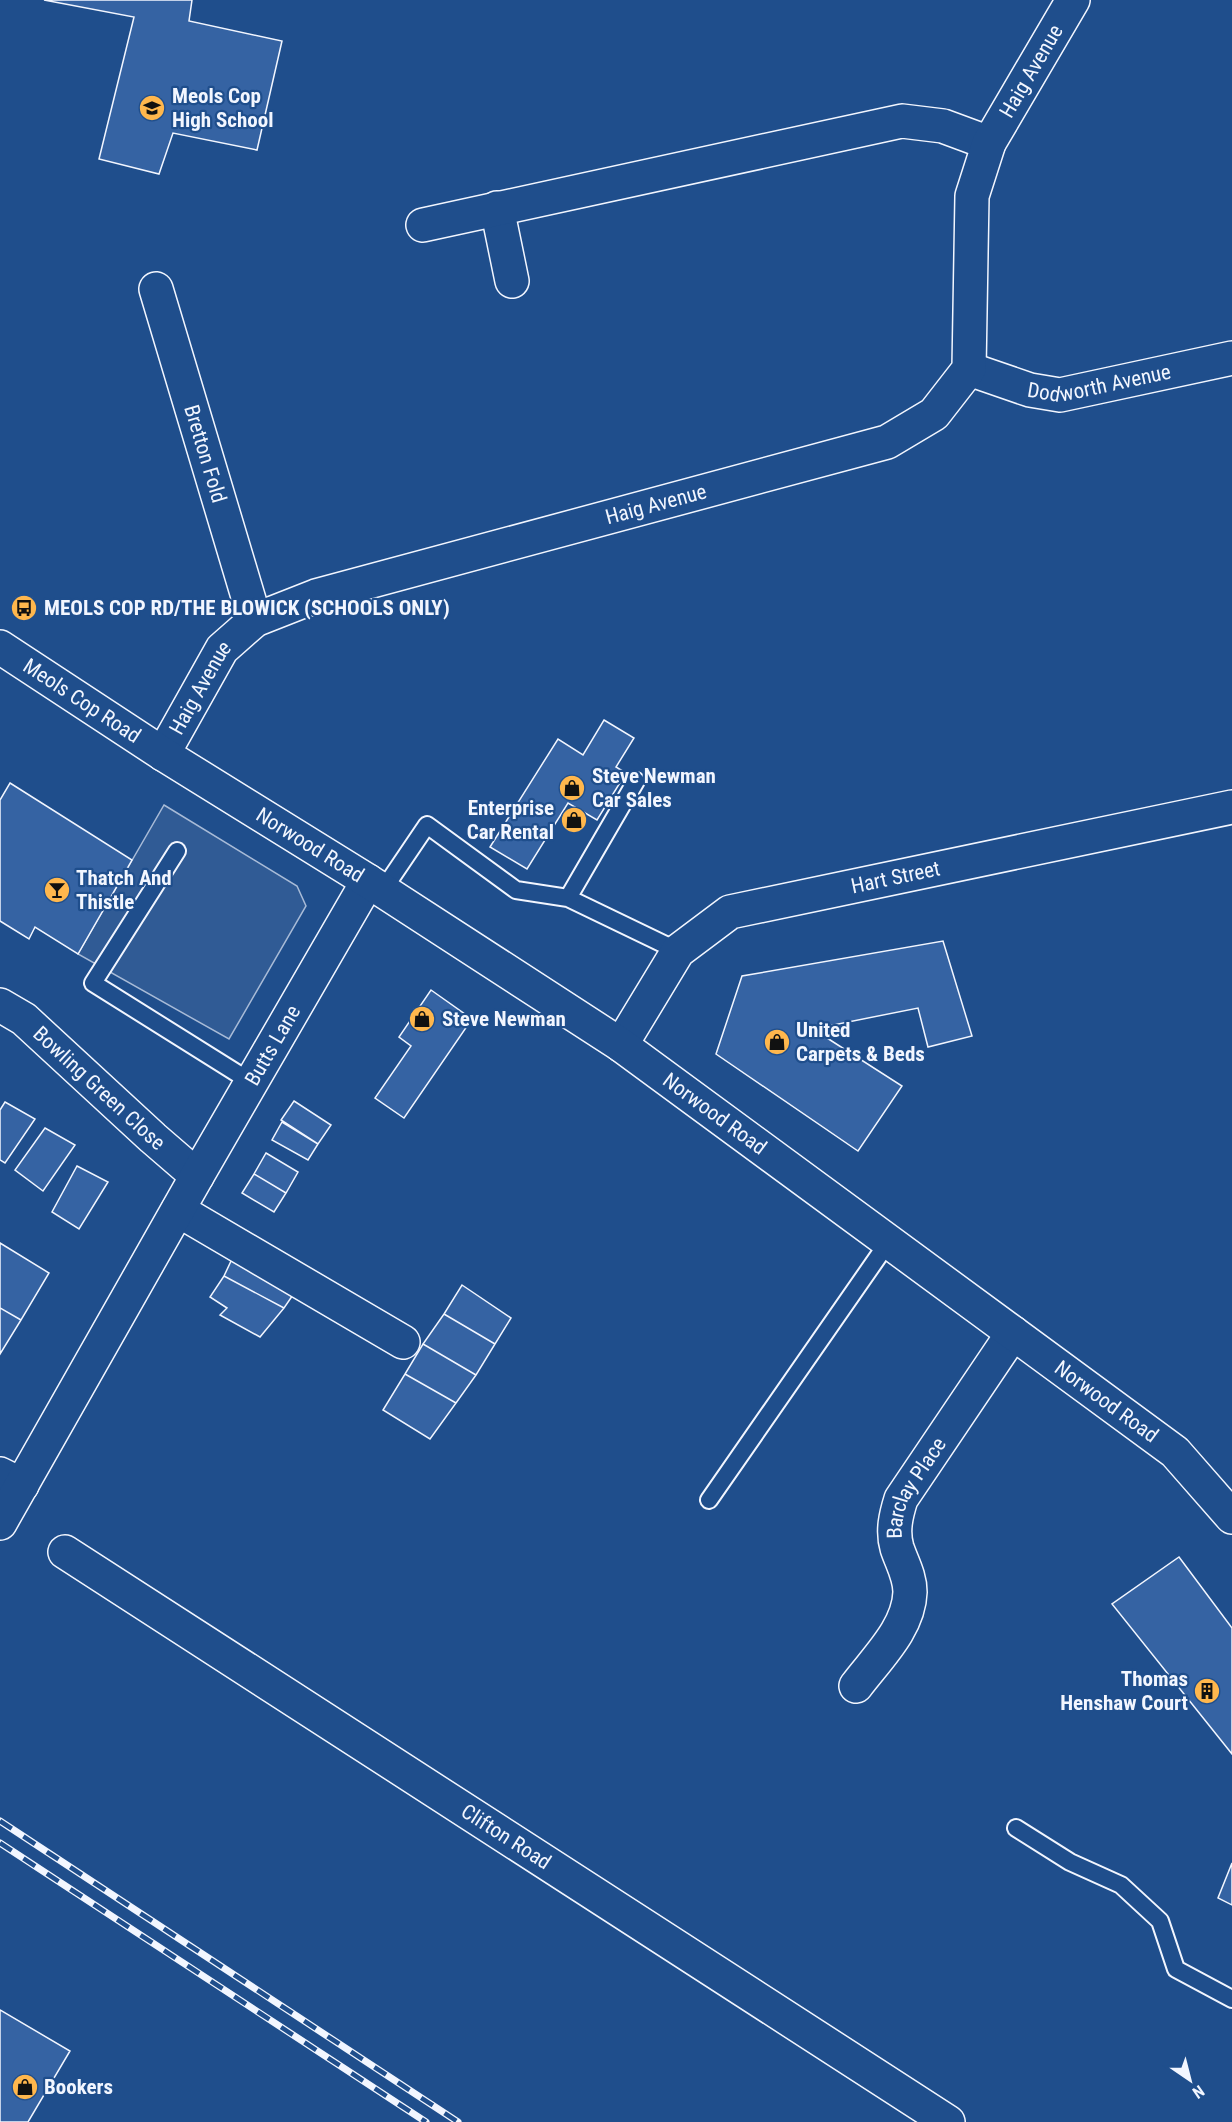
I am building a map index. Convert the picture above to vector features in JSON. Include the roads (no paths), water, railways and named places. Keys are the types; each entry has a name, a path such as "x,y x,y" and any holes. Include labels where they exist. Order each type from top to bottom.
{"street":[{"name":"Haig Avenue","path":"163,754 222,650 255,620 316,596 887,442 934,414 969,369 972,195 989,143 1072,0"},
{"name":"Haig Avenue","path":"423,225 902,121 943,126 989,143"},
{"path":"497,208 512,281"},
{"name":"Bretton Fold","path":"156,289 255,620"},
{"name":"Dodworth Avenue","path":"969,369 1030,390 1060,396 1232,358"},
{"name":"Meols Cop Road","path":"4,654 163,754"},
{"name":"Norwood Road","path":"163,754 376,885 621,1045 1175,1452 1232,1517"},
{"name":"Hart Street","path":"621,1045 678,951 730,912 1232,807"},
{"name":"Butts Lane","path":"0,1523 11,1479 178,1210 251,1082 376,885"},
{"name":"Bowling Green Close","path":"0,1005 24,1019 197,1176"},
{"path":"178,1210 403,1342"},
{"name":"Barclay Place","path":"856,1686 902,1625 908,1609 910,1591 908,1577 897,1547 894,1530 896,1514 902,1498 1013,1333"},
{"name":"Clifton Road","path":"65,1552 948,2122"}],"lane":[{"path":"568,898 636,781"},
{"path":"376,885 427,825 516,890 568,898 678,951"},
{"path":"177,851 93,983 251,1082"},
{"path":"709,1500 889,1242"},
{"path":"1016,1828 1070,1862 1121,1886 1160,1921 1176,1969 1232,1999"}],"railway":[{"path":"0,1821 458,2122"},
{"path":"0,1843 426,2122"}],"place":[{"name":"Meols Cop High School","path":"152,108"},
{"name":"MEOLS COP RD/THE BLOWICK (SCHOOLS ONLY)","path":"24,608"},
{"name":"Steve Newman Car Sales","path":"572,788"},
{"name":"Enterprise Car Rental","path":"574,820"},
{"name":"Thatch And Thistle","path":"57,890"},
{"name":"Steve Newman","path":"422,1019"},
{"name":"United Carpets & Beds","path":"777,1042"},
{"name":"Thomas Henshaw Court","path":"1207,1691"},
{"name":"Bookers","path":"25,2087"}]}
